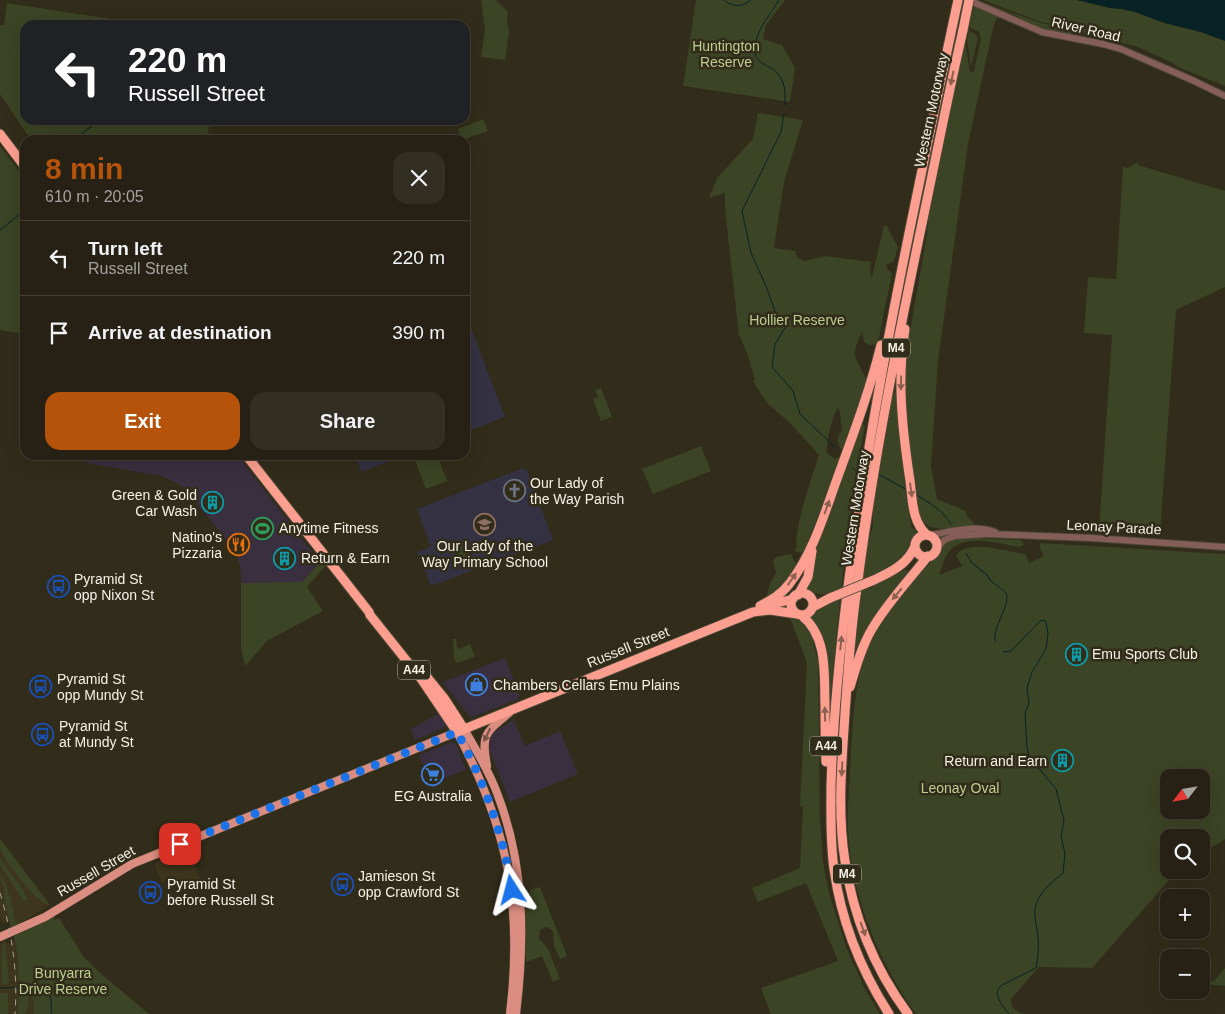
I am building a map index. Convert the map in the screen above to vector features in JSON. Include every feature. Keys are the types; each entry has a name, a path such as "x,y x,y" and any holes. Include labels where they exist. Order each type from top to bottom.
{"highway":[{"name":"Western Motorway","path":"908,1014 888,982 868,943 848,878 840,814 844,721 867,484 866,460 881,372 927,141 958,0"},
{"name":"Western Motorway","path":"889,1014 867,976 854,947 836,884 830,834 834,720 843,626 867,484 874,466 893,359 968,0"},
{"path":"0,134 20,160"},
{"name":"M4","path":"756,609 775,598 786,588 797,573 814,542 850,446 880,350 900,255 910,227"},
{"path":"812,603 830,598 874,580 900,566 934,553 937,548 936,542 918,526 902,417 902,360 907,319 920,251 920,231"},
{"name":"A44","path":"251,460 369,612 372,613 444,698 461,730"},
{"path":"900,566 920,537 928,535"},
{"name":"M4","path":"796,597 808,577 814,542"},
{"path":"915,546 917,552 927,556"},
{"name":"M4","path":"844,721 854,673 871,630 927,556"},
{"path":"796,597 805,594 812,603"},
{"name":"A44","path":"796,597 792,607 812,626 818,637 822,654 826,830 830,871 836,884"},
{"name":"Russell Street","path":"461,730 756,609 796,597"},
{"path":"799,614 808,613 812,603"},
{"name":"Russell Street","path":"756,609 799,614"}],"main road":[{"name":"Russell Street","path":"488,773 484,750 486,735 491,727 514,708"},
{"name":"Russell Street","path":"0,937 45,917 132,864 461,730"},
{"path":"461,730 488,773 497,792 510,830 520,890 522,945 516,1014"},
{"path":"461,730 489,801 502,839 509,870 515,934 510,1014"}],"street":[{"name":"River Road","path":"968,0 1042,32 1103,44 1122,50 1225,96"},
{"name":"Leonay Parade","path":"928,535 960,529 989,530 1001,534"},
{"name":"Leonay Parade","path":"937,548 944,540 955,536 1001,534 1083,537 1225,547"}],"shaded area":[{"path":"470,325 505,417 470,430"},
{"path":"85,460 241,460 320,562 302,583 241,583 240,565 234,550 185,488 161,476 87,463"},
{"path":"357,460 392,460 361,472"},
{"name":"Our Lady of the Way Primary School","path":"523,468 527,470 553,540 431,586 417,552 431,547 417,509"},
{"path":"505,658 519,694 518,699 472,717 469,716 442,682"},
{"path":"438,714 446,727 415,740 411,729"},
{"path":"514,720 525,746 560,731 578,774 510,802 490,751 489,741 494,732"},
{"path":"452,742 456,744 466,770 431,784 419,755"},
{"path":"0,839 50,905 12,928 10,921 3,923 0,918"},
{"path":"187,850 202,883 193,886 191,881 182,884 180,881 175,883 173,879 162,883 155,866 157,862"},
{"path":"19,933 27,985 19,984 19,992 32,993 34,1014 0,1014 0,944 5,940 6,944 14,941 14,936"}],"green space":[{"path":"481,0 496,0 508,12 509,32 505,60 481,57 485,29"},
{"name":"Huntington Reserve","path":"696,0 785,0 766,25 763,39 782,45 795,68 790,102 683,86"},
{"path":"977,0 1041,23 1081,33 1071,32 1072,34 1069,34 1038,27"},
{"path":"983,0 1077,0 1135,12 1165,23 1201,32 1225,41 1225,86 1178,67 1138,47 1089,35 1071,28 1041,22"},
{"path":"7,3 118,20 20,20 20,124 0,94 0,25 4,25"},
{"path":"974,6 998,17 994,24 968,144 938,361 931,467 937,499 966,511 966,515 974,523 973,525 951,528 936,528 924,523 919,517 908,449 904,377 928,220 965,41 970,72 972,72 974,71 981,39 979,32 969,27"},
{"path":"969,31 978,38 971,67 967,39"},
{"name":"Hollier Reserve","path":"758,113 803,120 784,182 774,248 795,251 797,257 804,261 825,256 871,262 870,275 872,277 884,225 887,226 898,247 894,261 886,265 892,274 878,342 871,345 864,342 862,332 856,347 857,361 867,380 842,450 838,442 842,430 838,408 832,423 827,443 827,453 835,459 838,457 840,459 802,553 794,551 797,547 796,540 804,502 819,455 790,423 767,403 753,381 755,379 751,364 739,336 725,209 725,193 709,198 717,178 753,139"},
{"path":"483,119 488,131 470,137 470,135 460,135 458,129"},
{"path":"21,125 209,125 208,135 28,135"},
{"path":"0,146 20,172 20,333 0,330"},
{"path":"1138,162 1138,165 1225,191 1225,287 1176,310 1160,534 1099,530 1112,335 1084,333 1088,277 1116,279 1123,167 1128,168"},
{"path":"601,388 612,417 601,421 593,399 598,397 595,390"},
{"path":"897,392 899,435 909,515 912,528 918,534 909,552 898,563 862,581 868,542 873,526 873,507 892,399 894,393"},
{"path":"861,423 865,426 856,475 841,589 828,594 816,594 807,589 817,543"},
{"path":"701,446 711,471 653,494 642,469"},
{"path":"415,460 439,460 447,481 426,489"},
{"name":"Leonay Oval","path":"962,538 1021,540 1024,544 1019,547 982,541 963,543 948,553 939,575 962,566 956,556 968,548 977,547 1025,554 1029,563 1044,556 1040,543 1225,554 1225,839 1210,848 1210,829 1160,829 1160,879 1170,879 1092,968 1039,967 1011,999 1014,1009 1024,1014 916,1014 890,972 869,927 861,904 851,856 848,811 852,736 857,689 864,659 869,644 883,619 944,545 950,541"},
{"path":"464,542 472,564 462,568 454,546"},
{"path":"791,554 797,566 784,584 767,597 769,586 776,573 773,560 776,557"},
{"path":"321,561 325,566 307,587 323,611 267,641 245,666 241,648 241,583 302,582"},
{"path":"906,569 910,573 858,649 854,647 861,590 870,588"},
{"path":"840,599 830,703 828,704 827,691 810,619 822,606"},
{"path":"790,617 804,623 811,634 818,662 820,818 823,862 830,896 846,947 865,989 880,1014 771,1014 761,988 838,961 806,883 758,902 752,888 800,868 803,807 800,806 807,663"},
{"path":"453,639 456,639 457,648 459,649 470,644 475,657 457,663 454,659"},
{"path":"0,839 50,905 38,898 16,873 1,851"},
{"path":"0,858 28,900 23,900 0,865"},
{"path":"0,873 14,910 15,921 20,923 11,928 4,896 5,889 1,882"},
{"path":"540,887 567,956 560,959 554,946 552,930 546,927 540,930 539,938 548,949 560,979 553,982 542,956 526,962 526,904 530,890"},
{"name":"Bunyarra Drive Reserve","path":"56,914 54,920 59,918 84,957 149,1014 34,1014 32,994 29,993 25,1014 18,1014 19,992 26,992 27,985 19,984 18,956 14,936"},
{"path":"5,940 9,984 2,985 2,955"},
{"path":"1225,968 1225,986 1210,985 1210,981 1214,981"},
{"path":"0,993 8,993 8,1014 0,1014"}],"water":[{"path":"1077,0 1225,0 1225,41 1135,12"}],"waterway":[{"path":"724,0 738,6 751,0"},
{"path":"779,0 760,30 755,49 758,60 775,71 783,82 785,105"},
{"path":"784,114 781,132 742,211 751,253 776,314 785,328 775,344 772,367 793,391 800,414 837,449"},
{"path":"80,135 93,125"},
{"path":"0,230 20,214"},
{"path":"852,467 856,471"},
{"path":"880,475 907,490"},
{"path":"915,494 940,510 951,524"},
{"path":"966,553 972,563 1007,595 1007,601 996,629 995,641"},
{"path":"1003,652 1011,651 1040,621 1046,622 1048,634 1046,649 1032,672 1027,688 1029,703 1025,713 1027,747 1029,756 1056,789 1064,821 1061,836 1065,854 1063,873 1045,889 1039,897 1036,906 1035,915 1038,937 1036,968 1002,985 997,992 1003,1007 1009,1014"},
{"path":"0,988 41,986 45,988 51,1002 51,1014"}],"railway":[{"path":"0,893 13,953 16,983 15,1014"}],"place":[{"name":"Our Lady of the Way Parish","path":"514,491"},
{"name":"Green & Gold Car Wash","path":"213,503"},
{"name":"Our Lady of the Way Primary School","path":"485,524"},
{"name":"Anytime Fitness","path":"263,528"},
{"name":"Natino's Pizzaria","path":"238,545"},
{"name":"Return & Earn","path":"285,558"},
{"name":"Pyramid St opp Nixon St","path":"58,587"},
{"name":"Emu Sports Club","path":"1076,654"},
{"name":"Chambers Cellars Emu Plains","path":"477,685"},
{"name":"Pyramid St opp Mundy St","path":"41,687"},
{"name":"Pyramid St at Mundy St","path":"43,734"},
{"name":"Return and Earn","path":"1063,761"},
{"name":"EG Australia","path":"433,774"},
{"name":"Jamieson St opp Crawford St","path":"342,884"},
{"name":"Pyramid St before Russell St","path":"151,892"}],"route":[{"path":"180,844 457,732 498,825 507,858 512,890"}]}
